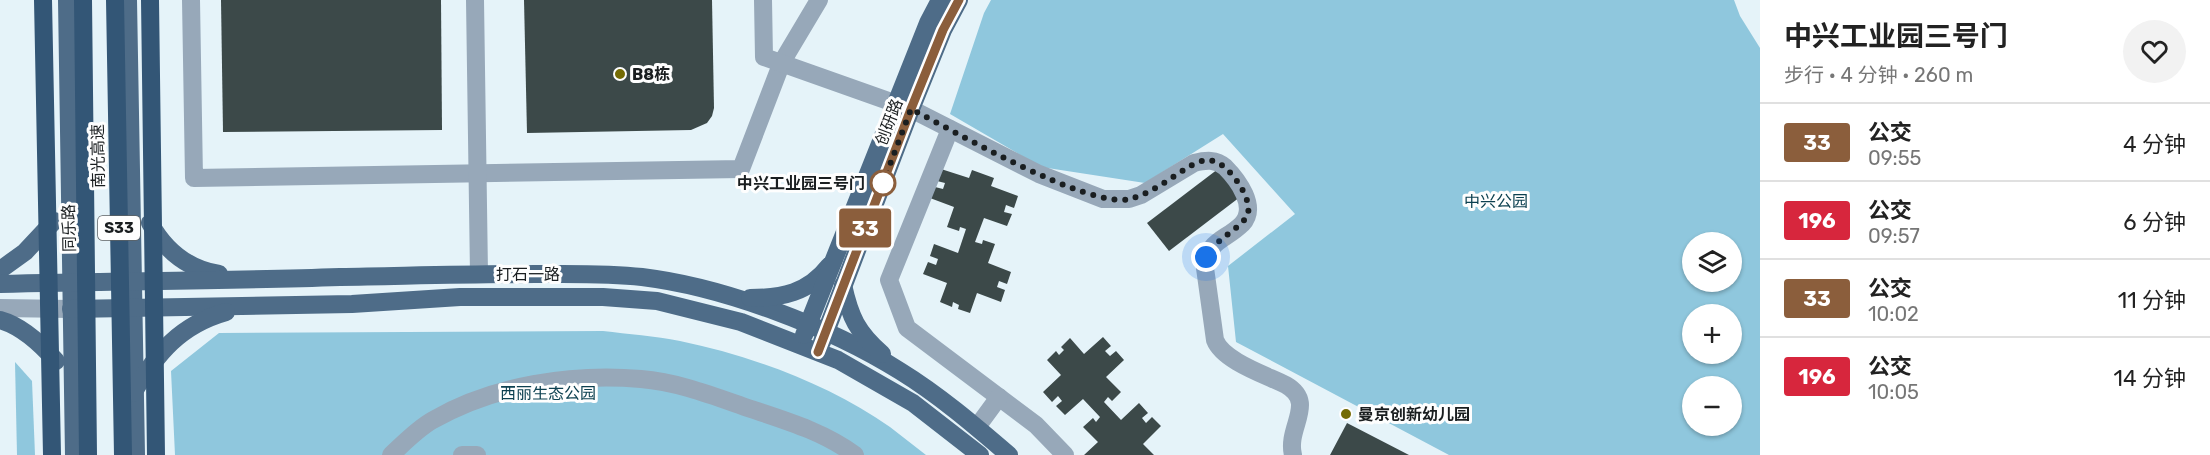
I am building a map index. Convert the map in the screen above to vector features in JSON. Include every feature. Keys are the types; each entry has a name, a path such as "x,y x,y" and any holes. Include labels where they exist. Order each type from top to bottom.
{"highway":[{"path":"43,0 52,455"},
{"name":"南光高速","path":"82,0 88,455"},
{"name":"南光高速","path":"116,0 123,455"},
{"path":"150,0 156,455"}],"main road":[{"name":"同乐路","path":"67,0 74,455"},
{"path":"128,0 135,455"},
{"name":"创研路","path":"818,352 903,106 928,22 939,0"},
{"name":"创研路","path":"800,344 835,258 903,106 959,0"},
{"path":"130,174 145,214 159,238 172,251 198,269 251,280"},
{"path":"0,270 25,252 56,218 69,179"},
{"path":"733,298 773,298 802,290 820,277 835,258"},
{"name":"打石一路","path":"0,284 479,274 582,274 643,278 700,288 825,332 901,371 977,427 1009,455"},
{"path":"843,285 851,316 858,329 901,371"},
{"name":"打石一路","path":"71,309 352,304 460,297 629,298 677,305 732,319 838,360 892,390 937,420 980,455"},
{"path":"133,393 160,353 180,334 207,318 249,307"},
{"path":"0,320 7,322 44,346 66,377 73,399"}],"street":[{"path":"191,0 194,178 741,169 782,62 819,0"},
{"path":"476,0 479,274"},
{"path":"763,0 764,57 903,106 1039,174 1103,199 1129,199 1141,195 1204,160 1222,165 1244,193 1248,203 1248,214 1242,224 1218,240 1206,257 1205,268 1215,340 1217,346 1227,356 1294,389 1299,396 1300,411 1292,433 1293,455"},
{"path":"950,129 889,280 907,328 1036,425 1065,455"},
{"name":"打石一路","path":"0,308 71,309"},
{"path":"390,455 431,421 488,396 545,383 603,378 642,379 710,395 805,428 841,445 855,455"},
{"path":"977,427 999,397"},
{"path":"462,455 477,455"}],"green space":[{"name":"中兴公园","path":"991,0 1734,0 1740,16 1760,48 1760,455 1449,455 1236,342 1228,266 1295,214 1223,134 1145,183 1041,167 950,114 984,13"},
{"name":"西丽生态公园","path":"603,331 680,341 762,363 842,398 890,427 926,455 175,455 171,371 219,333"},
{"path":"15,362 32,381 35,455 17,455"}],"building":[{"path":"221,0 441,0 442,130 223,132"},
{"name":"B8栋","path":"524,0 712,0 714,108 712,116 707,123 691,130 527,133"},
{"path":"941,169 969,178 972,170 994,178 991,186 1018,196 1014,208 1006,205 1004,212 1012,214 1007,226 984,218 975,242 982,244 983,240 995,244 988,263 1011,272 1007,284 999,281 997,287 1005,290 1001,302 977,293 970,313 958,309 959,305 953,302 952,307 940,302 947,283 923,274 928,262 936,265 938,259 930,256 934,244 958,253 966,229 960,227 959,231 947,227 954,207 930,198 935,187 943,189 945,183 937,181"},
{"path":"1218,169 1240,197 1169,251 1147,223"},
{"path":"1103,337 1111,346 1105,351 1110,356 1116,351 1124,360 1106,377 1121,392 1112,401 1108,397 1104,402 1121,420 1139,403 1148,413 1142,418 1146,423 1152,417 1161,426 1143,444 1154,455 1084,455 1098,442 1083,427 1093,418 1096,422 1100,417 1083,399 1065,415 1056,406 1062,401 1058,396 1052,402 1043,392 1061,375 1047,360 1056,351 1059,355 1064,350 1061,347 1070,338 1084,354"},
{"path":"1347,423 1409,455 1330,455"}],"bus line":[{"name":"33","path":"818,352 911,109 943,30 959,0"}],"place":[{"name":"B8栋","path":"620,74"},
{"name":"中兴工业园三号门","path":"883,183"},
{"name":"曼京创新幼儿园","path":"1346,414"}],"route":[{"path":"883,183 911,109 1039,174 1103,199 1129,199 1141,195 1194,164 1204,160 1213,161 1229,171 1244,193 1248,203 1248,214 1242,224 1218,240 1206,257"}]}
